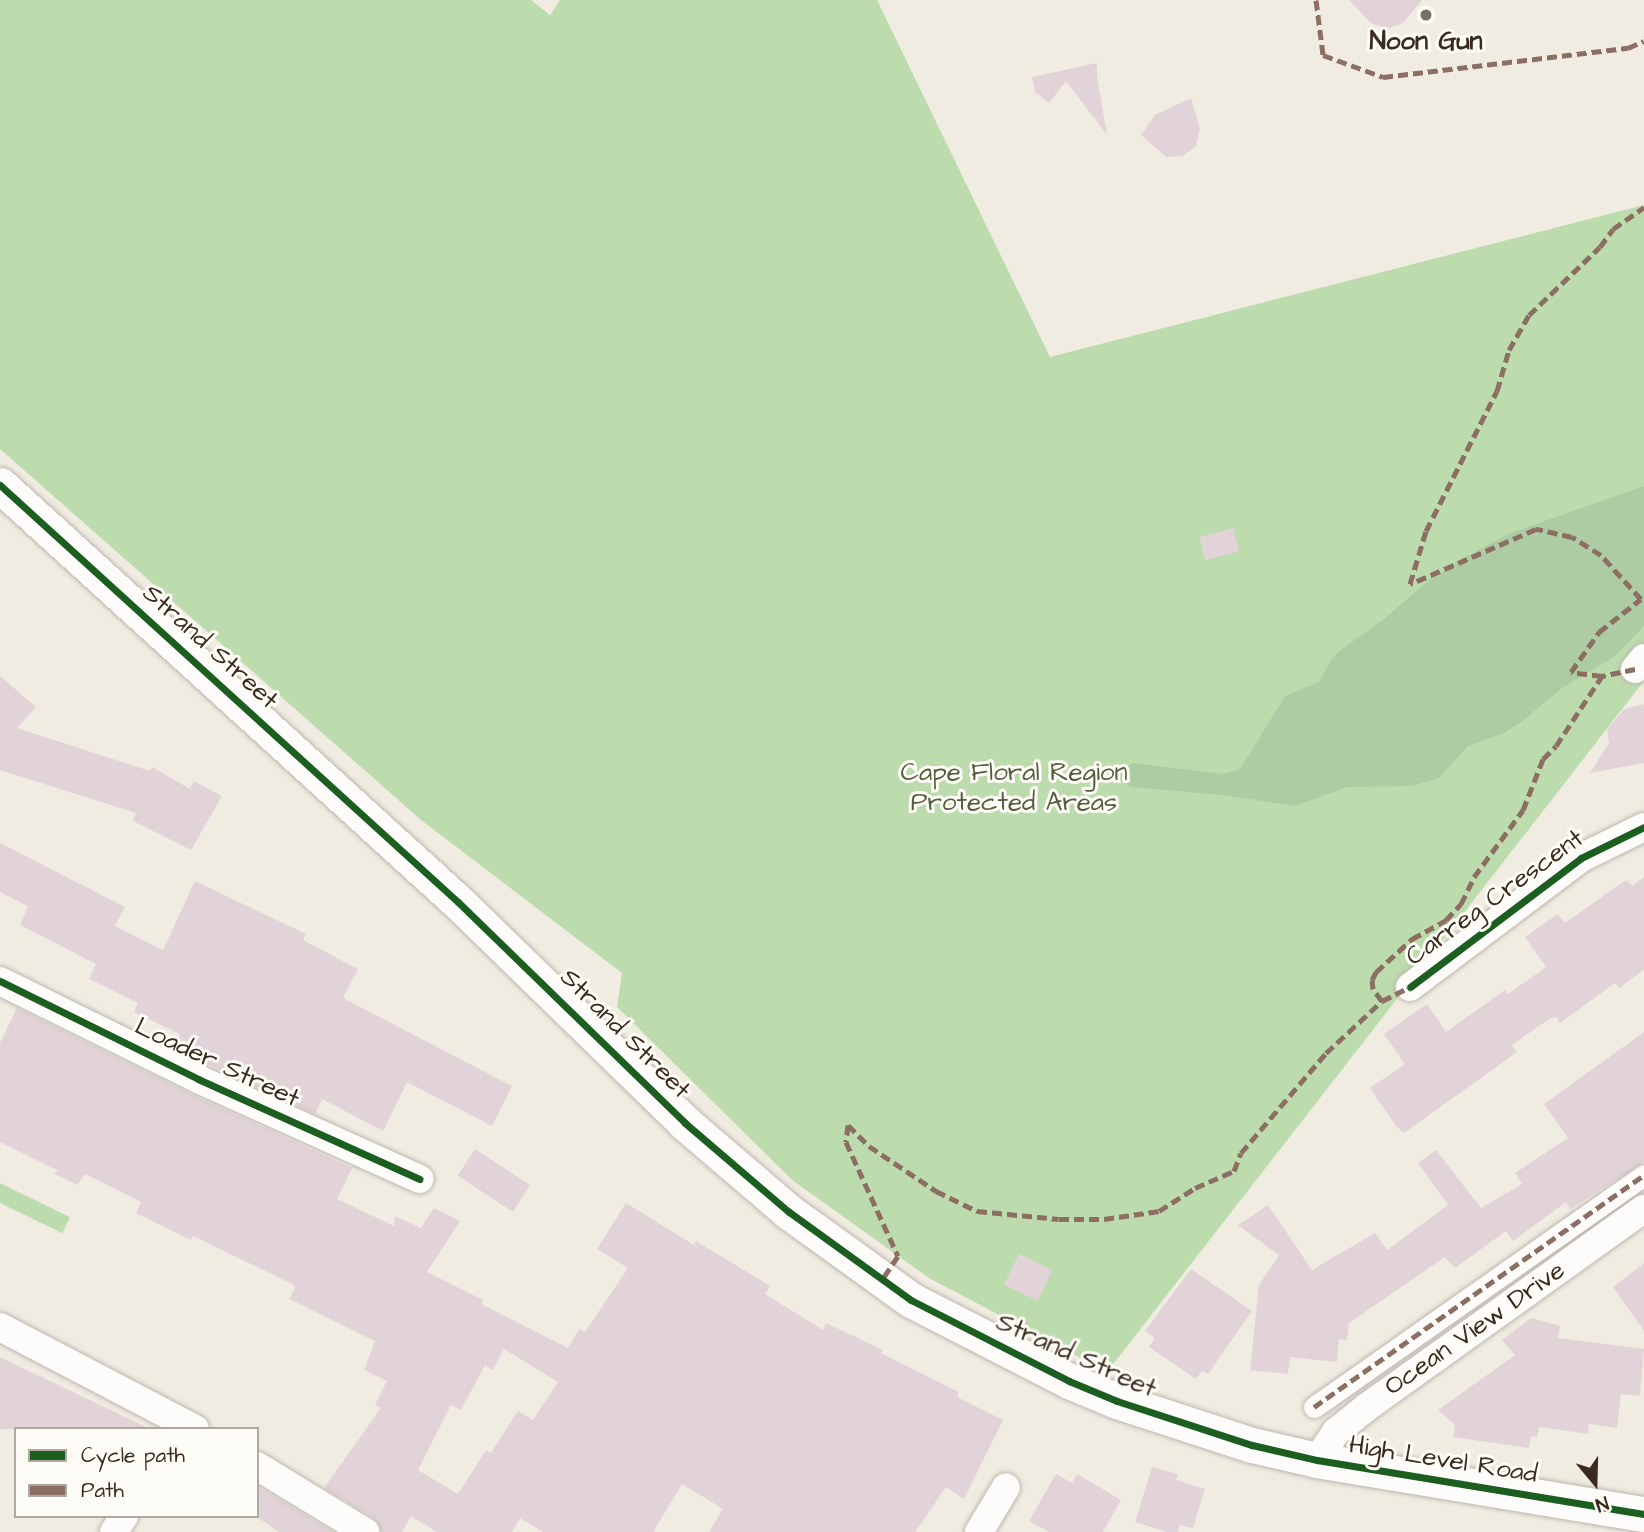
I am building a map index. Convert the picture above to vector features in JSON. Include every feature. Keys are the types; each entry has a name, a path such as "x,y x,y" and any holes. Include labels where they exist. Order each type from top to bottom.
{"street":[{"name":"Strand Street","path":"0,485 458,902 685,1123 823,1238 911,1300 1069,1381 1195,1427 1317,1460"},
{"name":"Carreg Crescent","path":"1410,987 1581,858 1644,827"},
{"name":"Loader Street","path":"0,981 198,1079 419,1179"},
{"path":"1314,1407 1644,1175"},
{"name":"Ocean View Drive","path":"1317,1460 1336,1432 1367,1407 1644,1209"},
{"path":"0,1327 186,1427"},
{"name":"High Level Road","path":"1317,1460 1644,1514"},
{"path":"259,1467 365,1532"},
{"path":"979,1532 1006,1488"}],"green space":[{"name":"Cape Floral Region Protected Areas","path":"0,0 531,0 550,15 560,0 877,0 1050,357 1644,205 1644,681 1107,1372 929,1278 792,1180 617,1007 622,973 421,820 0,449"},
{"path":"1644,486 1644,626 1614,657 1562,688 1520,723 1504,733 1468,746 1439,778 1412,786 1347,787 1295,806 1223,795 1130,787 1120,780 1120,771 1133,763 1223,774 1240,769 1285,696 1319,682 1333,657 1427,582 1458,561 1508,534"},
{"path":"0,1183 70,1217 62,1233 0,1203"}],"building":[{"path":"1349,0 1422,0 1403,23 1387,29 1371,23"},
{"path":"1097,63 1107,135 1066,81 1049,103 1035,92 1032,77"},
{"path":"1191,98 1200,129 1196,146 1183,156 1166,157 1141,135 1155,115"},
{"path":"1233,528 1239,551 1205,560 1199,537"},
{"path":"0,676 36,707 17,728 150,771 152,767 190,789 194,781 222,796 191,850 133,821 136,813 0,770"},
{"path":"1644,704 1644,763 1590,773 1609,743 1607,730 1624,709"},
{"path":"0,843 125,907 115,926 163,950 195,881 306,934 303,940 358,969 343,998 512,1086 492,1126 407,1082 383,1131 322,1099 315,1114 173,1048 180,1034 134,1012 138,1003 89,979 96,964 20,925 28,906 0,892"},
{"path":"1644,877 1644,970 1619,988 1615,983 1560,1023 1556,1017 1549,1019 1512,1045 1517,1052 1404,1133 1396,1126 1370,1088 1405,1064 1384,1034 1427,1004 1446,1032 1505,990 1508,994 1546,967 1525,937 1558,914 1565,923 1620,884 1627,880 1632,886"},
{"path":"17,1008 191,1094 352,1168 337,1199 394,1226 395,1216 421,1228 434,1208 460,1221 427,1272 483,1300 481,1304 568,1348 579,1329 585,1332 628,1268 597,1249 626,1203 694,1245 696,1241 770,1286 765,1294 823,1330 826,1323 883,1350 881,1353 959,1392 957,1397 1003,1420 964,1499 946,1487 915,1532 709,1532 723,1509 682,1484 653,1532 543,1532 520,1518 512,1532 437,1532 411,1516 402,1532 382,1532 374,1518 324,1488 381,1408 375,1405 387,1381 364,1370 375,1341 289,1299 295,1288 292,1284 193,1236 191,1240 136,1213 141,1202 85,1174 77,1185 55,1174 57,1170 0,1142 0,1043","holes":["504,1349 558,1382 533,1420 518,1411 491,1453 486,1450 458,1494 418,1470 451,1405 461,1410 485,1365 493,1370"]},
{"path":"1644,1032 1644,1162 1570,1209 1566,1202 1513,1241 1506,1231 1455,1268 1445,1257 1349,1323 1347,1340 1339,1339 1337,1362 1290,1357 1288,1374 1250,1370 1259,1285 1279,1255 1238,1225 1268,1205 1312,1270 1375,1233 1387,1250 1448,1205 1418,1163 1436,1150 1481,1208 1522,1184 1515,1173 1568,1138 1544,1104"},
{"path":"475,1149 530,1185 513,1212 458,1176"},
{"path":"1019,1254 1052,1270 1037,1301 1004,1285"},
{"path":"1644,1263 1644,1331 1613,1287"},
{"path":"1191,1269 1252,1311 1208,1374 1202,1371 1196,1379 1149,1347 1155,1338 1145,1331"},
{"path":"1531,1318 1560,1326 1558,1338 1644,1349 1640,1396 1621,1394 1617,1428 1589,1424 1588,1434 1539,1427 1537,1437 1531,1436 1529,1448 1453,1437 1455,1425 1438,1410 1515,1355 1502,1340"},
{"path":"0,1357 146,1427 14,1427 0,1429"},
{"path":"1152,1467 1178,1474 1176,1480 1205,1489 1193,1528 1180,1525 1178,1532 1167,1532 1135,1522"},
{"path":"1056,1474 1072,1483 1077,1474 1121,1500 1103,1532 1049,1532 1029,1521"},
{"path":"259,1487 333,1532 279,1532 258,1518"}],"marked path":[{"path":"1316,0 1323,55 1383,77 1628,48 1644,41"},
{"path":"1635,669 1602,676 1571,672 1599,632 1641,599 1601,555 1572,537 1536,529 1410,584 1426,531 1497,391 1509,350 1529,315 1600,247 1613,229 1644,207"},
{"path":"1382,1001 1373,989 1372,980 1376,972 1412,939 1446,920 1461,904 1474,877 1523,810 1543,759 1556,746 1602,676"},
{"path":"848,1125 869,1146 936,1191 977,1211 1059,1219 1104,1219 1159,1211 1195,1188 1234,1171 1241,1153 1326,1053 1382,1001 1410,987"},
{"path":"848,1125 846,1142 898,1256 882,1280"},
{"path":"1314,1407 1644,1175"}],"cycle path":[{"path":"0,485 458,902 685,1123 789,1212 911,1300 1069,1381 1117,1401 1252,1445 1317,1460 1644,1514"},
{"path":"1410,987 1581,858 1644,827"},
{"path":"0,981 198,1079 419,1179"}],"place":[{"name":"Noon Gun","path":"1426,15"}]}
